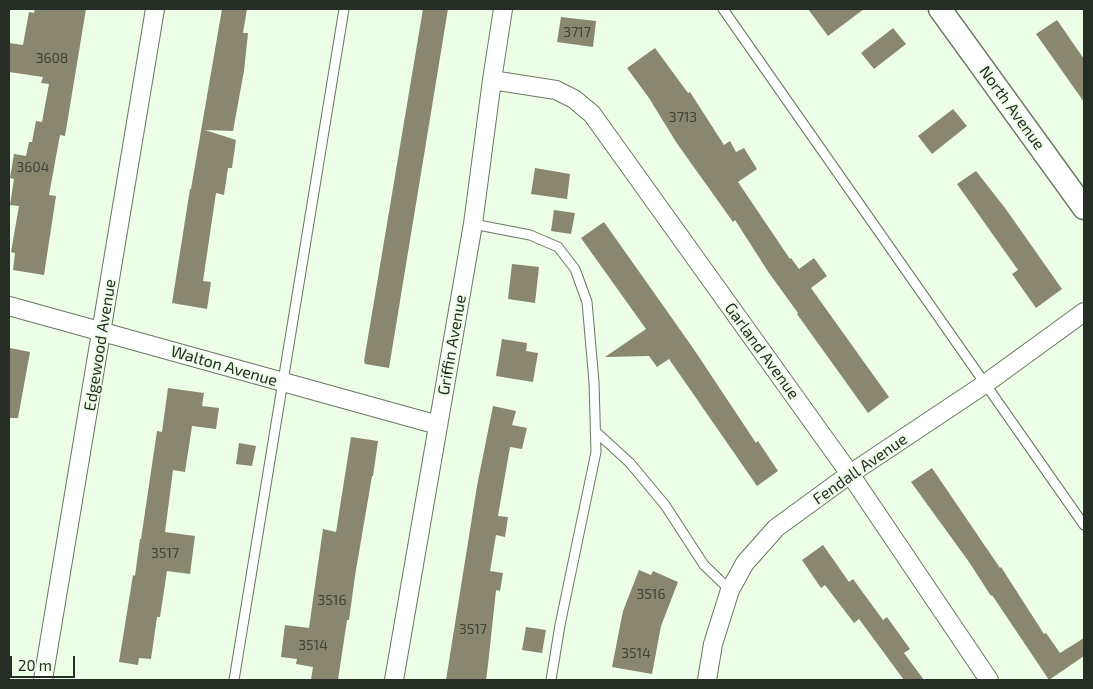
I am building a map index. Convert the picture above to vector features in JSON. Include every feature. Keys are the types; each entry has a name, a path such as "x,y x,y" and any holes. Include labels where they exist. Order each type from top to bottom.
{"street":[{"name":"Edgewood Avenue","path":"43,680 155,9"},
{"name":"Griffin Avenue","path":"394,680 473,224 502,9"},
{"name":"North Avenue","path":"946,11 1084,208"},
{"name":"Garland Avenue","path":"492,80 556,90 574,99 592,114 850,474 989,680"},
{"name":"Walton Avenue","path":"9,306 438,425"},
{"name":"Fendall Avenue","path":"707,680 713,644 730,590 745,563 776,528 850,474 985,384 1084,312"}],"lane":[{"path":"234,680 344,9"},
{"path":"723,9 1084,525"},
{"path":"473,224 530,235 558,247 575,269 587,302 594,382 596,452 560,625 551,680"},
{"path":"595,431 630,463 664,505 704,565 730,590"}],"building":[{"path":"35,9 86,9 65,136 60,135 49,195 56,196 44,275 13,270 15,253 11,252 19,206 10,205 14,179 10,178 14,154 26,156 29,142 32,142 36,121 42,122 49,84 41,83 43,77 9,72 9,43 23,45 29,12 34,13"},
{"path":"222,9 247,9 243,33 248,33 244,71 233,131 205,130 236,140 232,168 228,168 224,195 216,193 203,281 211,282 207,309 172,303"},
{"path":"423,9 448,9 389,368 365,364 364,361"},
{"path":"808,9 864,9 828,36"},
{"path":"561,17 596,21 593,47 557,42"},
{"path":"1057,20 1084,59 1084,102 1036,34"},
{"path":"893,28 906,44 874,69 861,53"},
{"path":"655,48 688,93 690,92 724,145 730,141 736,152 744,148 757,169 738,182 790,259 799,269 814,258 827,276 811,288 889,397 868,413 797,314 735,220 733,222 676,142 649,98 627,68"},
{"path":"953,109 967,126 932,154 918,136"},
{"path":"535,168 570,174 567,199 531,194"},
{"path":"976,171 1005,208 1062,289 1036,308 1012,274 1018,270 957,184"},
{"path":"554,210 575,213 571,234 551,231"},
{"path":"604,222 693,348 756,443 758,441 778,471 757,486 669,359 657,367 649,356 605,357 646,329 581,238"},
{"path":"512,264 539,267 535,303 508,299"},
{"path":"502,339 527,343 526,351 538,353 533,382 496,376"},
{"path":"10,348 30,352 18,418 9,418"},
{"path":"168,388 204,393 202,406 219,408 216,429 192,426 185,472 173,470 165,532 195,536 190,574 167,571 160,617 157,617 151,659 139,658 138,665 119,662 133,575 135,576 157,431 162,432"},
{"path":"493,406 516,411 512,425 527,428 522,449 510,447 498,516 508,517 505,537 496,535 490,571 503,573 500,591 496,590 486,680 446,680 477,486"},
{"path":"351,437 378,441 373,476 338,680 311,680 313,667 296,664 297,659 281,657 285,625 309,628 323,529 336,532"},
{"path":"239,443 256,446 252,466 236,464"},
{"path":"932,468 1001,567 1044,634 1046,633 1060,653 1084,638 1084,656 1049,680 969,562 911,482"},
{"path":"823,545 849,582 853,579 883,620 887,617 910,649 904,653 924,680 904,680 859,619 854,623 825,585 821,588 802,560"},
{"path":"639,570 651,575 653,571 678,582 661,626 652,674 612,667 623,611"},
{"path":"526,627 546,630 542,653 522,650"}]}
